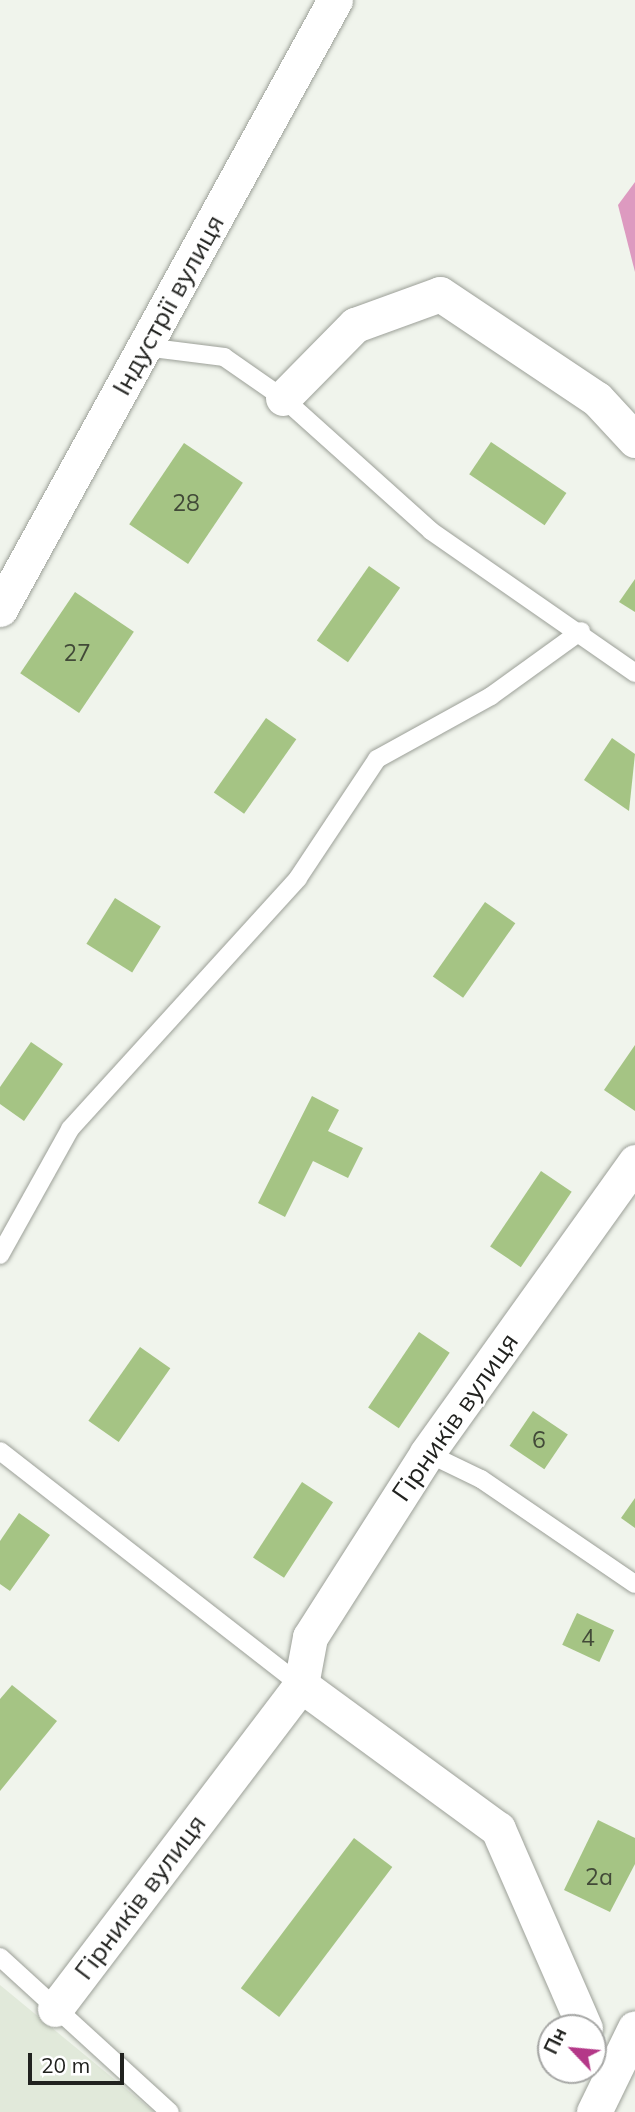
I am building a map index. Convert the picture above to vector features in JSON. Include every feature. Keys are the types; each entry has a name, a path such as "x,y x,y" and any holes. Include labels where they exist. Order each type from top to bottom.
{"street":[{"name":"Індустрії вулиця","path":"0,609 335,0"},
{"path":"284,398 355,325 440,295 597,399 635,440"},
{"name":"Гірників вулиця","path":"55,2009 300,1685 310,1637 427,1454 635,1162"},
{"path":"300,1685 498,1829 580,2014"},
{"path":"602,2097 635,2028"}],"lane":[{"path":"145,347 224,357 284,398 431,531 581,631 635,673"},
{"path":"0,1255 70,1129 298,878 377,759 491,696 581,631"},
{"path":"0,1451 300,1685"},
{"path":"427,1454 481,1479 635,1584"},
{"path":"0,1957 170,2112"}],"shaded area":[{"path":"635,182 635,272 618,205"},
{"path":"0,1985 154,2112 0,2112"}],"building":[{"path":"491,442 566,493 545,525 469,474"},
{"path":"184,443 243,483 188,564 129,524"},
{"path":"369,566 400,588 348,662 317,641"},
{"path":"635,579 635,612 619,602"},
{"path":"75,592 134,632 79,713 20,673"},
{"path":"266,718 296,739 244,814 214,793"},
{"path":"612,738 635,754 629,811 584,780"},
{"path":"115,898 161,927 132,972 86,944"},
{"path":"485,902 515,923 463,998 433,977"},
{"path":"31,1042 63,1064 24,1121 0,1104 0,1087"},
{"path":"635,1045 635,1111 604,1090"},
{"path":"312,1096 339,1110 328,1131 363,1148 348,1178 313,1161 285,1217 258,1203"},
{"path":"541,1171 572,1192 521,1267 490,1246"},
{"path":"419,1332 450,1353 399,1428 368,1407"},
{"path":"140,1347 170,1368 119,1442 88,1421"},
{"path":"533,1411 568,1434 544,1469 510,1446"},
{"path":"302,1482 333,1502 284,1578 253,1557"},
{"path":"635,1498 635,1528 621,1518"},
{"path":"19,1513 50,1535 10,1591 0,1584 0,1541"},
{"path":"577,1613 614,1630 599,1662 562,1645"},
{"path":"12,1685 57,1721 0,1791 0,1699"},
{"path":"598,1820 635,1838 635,1864 610,1912 564,1890"},
{"path":"354,1838 392,1867 279,2017 241,1988"}]}
